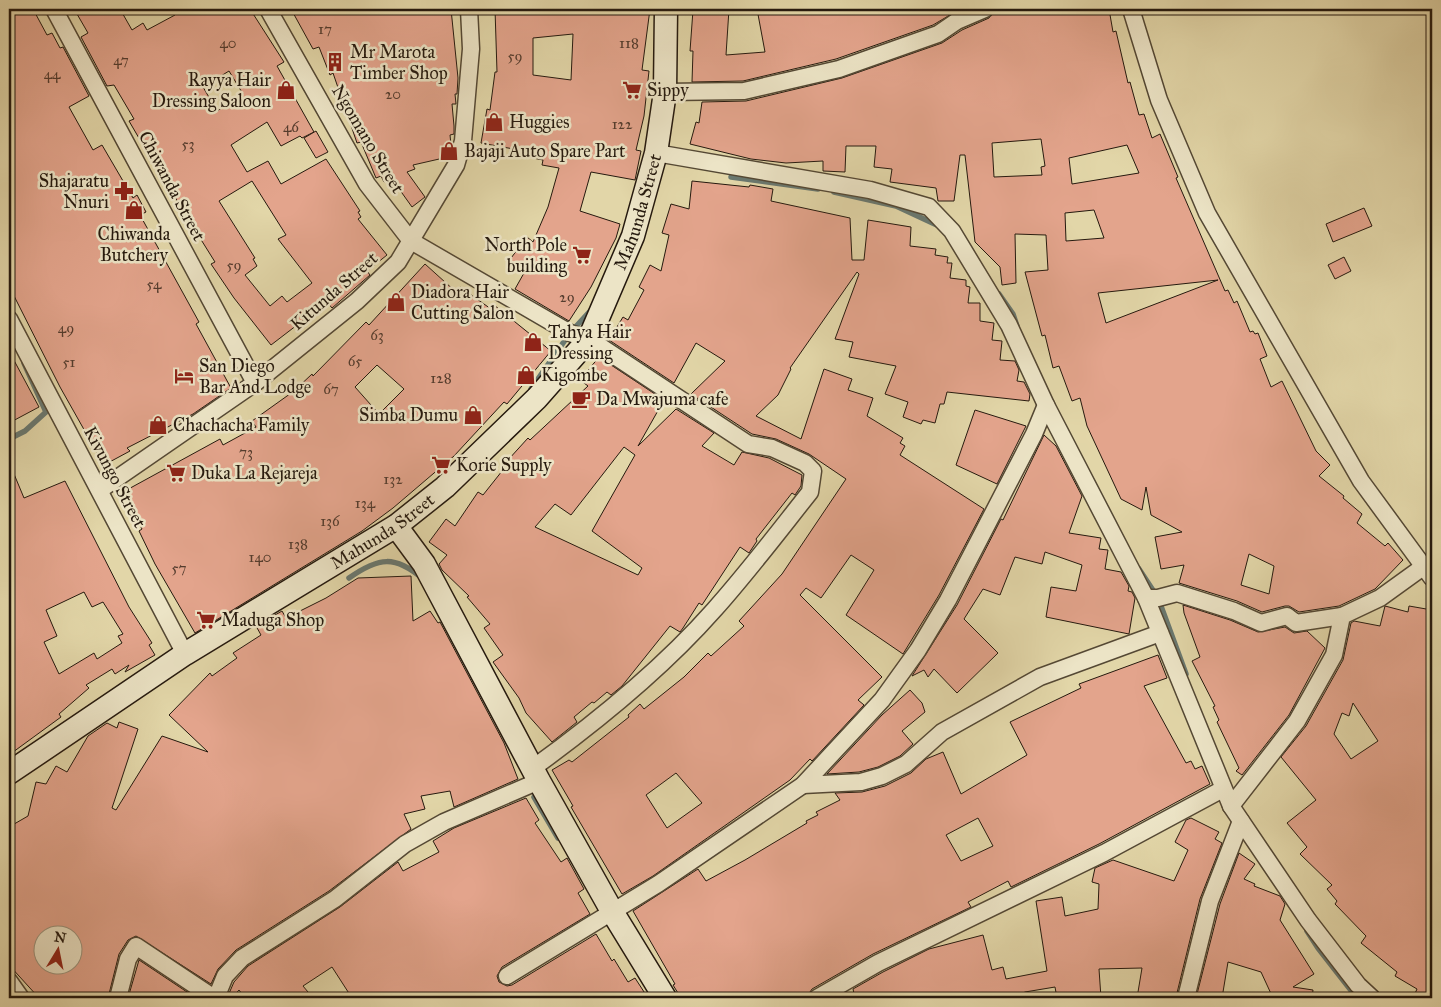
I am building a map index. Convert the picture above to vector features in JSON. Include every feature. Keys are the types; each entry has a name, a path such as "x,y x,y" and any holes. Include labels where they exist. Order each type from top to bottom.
{"street":[{"name":"Chiwanda Street","path":"54,9 255,383"},
{"name":"Ngomano Street","path":"215,998 224,976 242,958 334,899 405,844 536,774 636,687 713,611 810,492 813,479 813,471 805,463 767,446 748,444 589,338 570,333 411,241 368,184 268,9"},
{"name":"Kitunda Street","path":"100,490 255,383 357,301 398,262 456,164 463,141 471,49 469,9"},
{"name":"Mahunda Street","path":"9,773 186,654 396,526 445,487 537,398 589,338 633,236 656,153 665,92 666,9"},
{"path":"665,92 744,91 840,68 938,34 956,21 985,9"},
{"path":"1130,9 1159,100 1206,213 1361,481 1428,573 1342,616 1296,623 1287,616 1261,623 1234,611 1177,593 1158,598 1146,598"},
{"path":"656,153 870,190 928,207 952,231 1009,325 1046,405 1146,598 1231,806 1308,920 1358,985 1372,998"},
{"name":"Kivungo Street","path":"9,319 186,654"},
{"path":"507,976 613,913 803,785 882,700 918,650 967,565 1034,434 1046,405"},
{"path":"396,526 424,564 536,774 613,913 665,998"},
{"path":"1231,806 1297,721 1334,655 1342,616"},
{"path":"803,785 860,782 882,776 906,764 942,732 1040,677 1160,633"},
{"path":"817,998 878,963 1104,853 1223,789"},
{"path":"1186,998 1210,901 1241,821"},
{"path":"118,998 128,959 136,946 215,998"},
{"path":"9,981 22,998"}],"building":[{"path":"9,9 33,9 47,35 52,33 60,48 63,47 89,96 69,107 93,150 102,145 133,198 137,195 146,212 140,215 199,322 196,324 231,388 193,414 127,448 130,451 104,465 60,387 9,286"},
{"path":"86,9 120,9 132,30 143,23 147,30 175,15 173,13 182,9 250,9 284,62 277,66 314,132 302,138 300,136 281,146 267,122 231,145 247,172 268,161 281,184 326,159 360,211 358,212 361,217 358,219 387,255 367,271 370,275 332,308 327,302 271,345 234,298 211,264 215,262 180,206 152,155 150,157 129,121 134,119 114,85 107,86 81,37 88,33 77,14","holes":["229,71 243,94 217,111 203,87","252,181 286,235 278,239 312,283 287,302 282,296 270,306 245,275 257,266 253,259 255,258 219,201"]},
{"path":"291,9 451,9 458,78 457,94 455,94 456,104 452,104 454,134 450,135 451,145 448,157 413,165 415,169 407,172 425,197 412,207 392,179 384,182 381,176 376,178 361,142 357,143 333,73 330,75 319,47 313,49"},
{"path":"495,9 650,9 642,70 649,71 644,116 636,150 641,151 635,180 591,172 580,211 620,224 616,238 591,287 569,321 515,289 524,273 508,262 527,237 533,242 548,207 559,168 542,165 543,160 518,155 519,150 481,143 487,109 490,110 495,72 497,72","holes":["573,34 571,80 533,75 533,38"]},
{"path":"729,9 726,55 765,52 757,9 960,9 933,25 836,59 743,81 692,82 693,51 690,51 693,10"},
{"path":"995,9 1109,9 1113,32 1116,31 1128,83 1130,82 1139,115 1144,114 1152,138 1160,134 1178,177 1176,178 1225,291 1228,290 1234,303 1237,301 1250,332 1258,333 1267,356 1260,359 1271,387 1282,381 1316,451 1330,465 1319,476 1344,496 1343,498 1362,514 1357,523 1385,546 1388,543 1403,560 1375,589 1339,606 1299,612 1289,606 1285,606 1262,612 1237,601 1179,583 1184,565 1161,569 1155,537 1182,532 1151,515 1146,487 1142,510 1121,499 1087,426 1080,398 1072,401 1059,366 1053,368 1045,335 1042,336 1025,272 1048,270 1046,235 1015,234 1016,283 1002,285 1000,267 975,242 965,155 960,155 954,201 938,201 936,188 890,182 892,169 874,167 876,146 846,146 845,172 823,171 823,161 786,163 751,159 690,144 696,122 699,123 702,102 746,101 842,78 942,43 962,30 989,18","holes":["1041,139 1045,166 1041,167 1042,175 994,177 992,143","1127,145 1139,173 1072,184 1069,158","1094,210 1104,238 1066,241 1065,213","1218,280 1106,323 1098,293","1249,554 1274,566 1269,594 1241,585"]},
{"path":"316,131 328,152 316,158 304,138"},
{"path":"692,181 749,187 750,185 773,189 771,201 850,218 852,260 864,260 868,220 911,227 910,246 936,249 935,255 948,257 947,263 952,263 950,278 966,280 966,286 970,287 968,303 980,303 980,321 994,323 992,340 1002,341 1000,360 1015,361 1019,370 1017,381 1024,382 1030,394 1029,401 947,392 944,404 940,404 935,423 923,420 921,424 903,417 908,402 885,394 896,366 849,357 853,342 835,339 859,274 857,272 790,368 778,395 756,416 801,439 824,369 852,379 848,390 873,398 867,416 903,438 900,443 905,446 900,455 984,509 939,595 903,654 846,615 874,570 851,555 821,598 806,588 800,595 882,677 858,700 864,705 812,761 810,759 790,780 653,876 622,894 571,807 573,806 552,770 569,760 572,762 629,717 628,715 640,704 644,709 684,677 708,653 711,656 744,626 739,621 782,574 846,479 809,454 776,439 752,434 691,394 725,361 696,343 674,383 609,340 623,317 628,320 644,290 639,287 650,265 661,271 669,235 662,233 671,204 689,209","holes":["676,773 702,803 667,828 646,795"]},
{"path":"1364,208 1372,226 1333,242 1326,224"},
{"path":"1344,257 1351,271 1335,279 1328,265"},
{"path":"425,264 456,292 460,287 491,309 494,305 551,351 507,404 504,402 454,456 393,508 362,531 195,633 155,564 139,531 142,529 123,492 220,439 223,445 256,427 252,421 294,391 312,374 313,376 366,322 369,325","holes":["377,365 404,389 379,414 355,387"]},
{"path":"9,351 39,407 9,423"},
{"path":"599,357 664,400 638,446 676,409 714,433 702,446 734,465 742,452 769,458 802,475 801,486 795,495 792,493 756,539 757,541 749,553 740,547 702,605 699,603 680,632 670,626 622,686 611,695 607,692 594,703 592,702 574,717 577,722 552,742 526,713 519,698 493,662 503,655 484,628 490,624 467,597 469,596 442,570 439,564 447,555 429,542 446,519 455,526 478,492 483,495 510,461 508,460 528,438 530,440 588,386 580,380","holes":["624,447 635,455 592,531 642,568 638,575 535,527 555,504 571,515"]},
{"path":"975,410 1026,426 997,484 956,465"},
{"path":"1044,435 1056,446 1082,496 1069,533 1101,538 1099,549 1108,550 1105,569 1121,572 1129,586 1128,591 1132,592 1135,598 1129,634 1046,617 1051,587 1076,591 1082,565 1045,552 1042,564 1015,557 1000,595 983,589 964,619 998,653 957,693 934,669 928,677 924,670 912,676 957,605 1001,519 1003,520"},
{"path":"9,462 24,498 65,481 129,607 152,643 149,645 155,655 125,672 129,665 115,674 112,669 86,685 89,688 59,714 61,717 9,755","holes":["84,592 92,607 103,602 123,634 118,636 122,643 97,659 94,653 59,674 44,642 57,636 46,610"]},
{"path":"411,576 413,621 430,611 438,623 440,622 504,743 518,779 454,807 450,791 421,796 425,809 404,814 411,829 329,891 236,950 218,969 211,984 136,936 128,940 119,954 108,998 39,998 9,965 9,827 28,816 36,782 46,784 56,766 67,772 88,736 107,723 117,728 119,722 138,729 112,808 116,810 162,736 208,752 169,715 210,673 212,676 237,658 233,653 261,635 256,626 282,611 286,618 326,598 358,578"},
{"path":"1183,605 1230,620 1258,632 1285,627 1294,633 1307,631 1325,648 1289,715 1242,775 1236,771 1239,768 1217,722 1219,720 1213,707 1215,706 1192,661 1200,657 1184,613"},
{"path":"1385,606 1408,612 1409,606 1432,610 1432,645 1430,645 1432,710 1430,882 1432,882 1432,998 1413,998 1417,989 1395,976 1397,972 1361,943 1366,936 1335,904 1337,901 1327,889 1332,885 1300,854 1307,847 1287,823 1316,800 1281,757 1306,726 1343,660 1351,623 1354,621 1380,626","holes":["1353,703 1378,741 1351,759 1334,734 1342,713 1349,716"]},
{"path":"1158,655 1167,678 1144,686 1186,763 1191,761 1195,769 1202,766 1210,784 1099,844 1011,887 1008,881 968,902 971,907 873,954 812,989 806,998 681,998 673,985 675,984 633,911 698,869 706,881 745,860 807,823 806,821 818,815 816,812 840,800 835,793 862,792 885,786 911,773 926,759 943,752 961,794 1027,755 1010,722 1081,688 1079,684","holes":["978,818 993,846 961,861 946,835"]},
{"path":"910,690 922,703 925,712 902,731 913,744 900,756 878,767 859,772 827,774 882,715"},
{"path":"526,798 539,820 535,823 561,862 567,858 584,889 578,893 590,914 502,967 497,976 499,982 507,986 512,985 596,934 612,961 614,959 628,982 635,978 648,998 352,998 332,967 303,986 313,998 245,998 239,990 232,998 227,998 234,982 248,966 340,907 398,862 403,871 439,852 433,841 454,828"},
{"path":"1191,818 1219,832 1215,839 1222,843 1200,899 1176,997 1157,994 1156,998 1137,998 1142,968 1099,969 1101,998 1057,998 1055,987 1025,992 1021,994 1022,998 931,998 930,993 906,998 855,998 853,989 929,949 983,935 992,970 1003,967 1006,979 1047,971 1036,901 1062,897 1065,916 1098,909 1099,884 1092,882 1095,868 1113,860 1174,881 1188,850 1175,842 1186,820"},
{"path":"1239,853 1255,864 1244,879 1255,884 1254,886 1280,896 1285,904 1280,920 1314,974 1293,987 1313,990 1312,998 1273,998 1261,972 1228,962 1222,998 1196,998 1220,904"},
{"path":"139,960 196,998 128,998"}],"waterway":[{"path":"731,177 818,189"},
{"path":"834,192 896,206 939,226"},
{"path":"999,294 1013,314 1017,326"},
{"path":"531,389 570,333 592,309"},
{"path":"9,439 25,431 46,412 24,363"},
{"path":"349,578 369,566 387,562 404,566 423,579"},
{"path":"1139,569 1158,598 1186,674"},
{"path":"534,797 558,838"},
{"path":"1307,931 1357,998"}],"place":[{"name":"Mr Marota Timber Shop","path":"335,62"},
{"name":"Rayya Hair Dressing Saloon","path":"286,90"},
{"name":"Sippy","path":"632,90"},
{"name":"Huggies","path":"494,122"},
{"name":"Bajaji Auto Spare Part","path":"449,151"},
{"name":"Shajaratu Nnuri","path":"124,191"},
{"name":"Chiwanda Butchery","path":"134,210"},
{"name":"North Pole building","path":"582,255"},
{"name":"Diadora Hair Cutting Salon","path":"396,302"},
{"name":"Tahya Hair Dressing","path":"533,342"},
{"name":"Kigombe","path":"526,375"},
{"name":"San Diego Bar And Lodge","path":"184,376"},
{"name":"Da Mwajuma cafe","path":"581,399"},
{"name":"Simba Dumu","path":"473,415"},
{"name":"Chachacha Family","path":"158,425"},
{"name":"Korie Supply","path":"441,465"},
{"name":"Duka La Rejareja","path":"176,473"},
{"name":"Maduga Shop","path":"206,620"}]}
